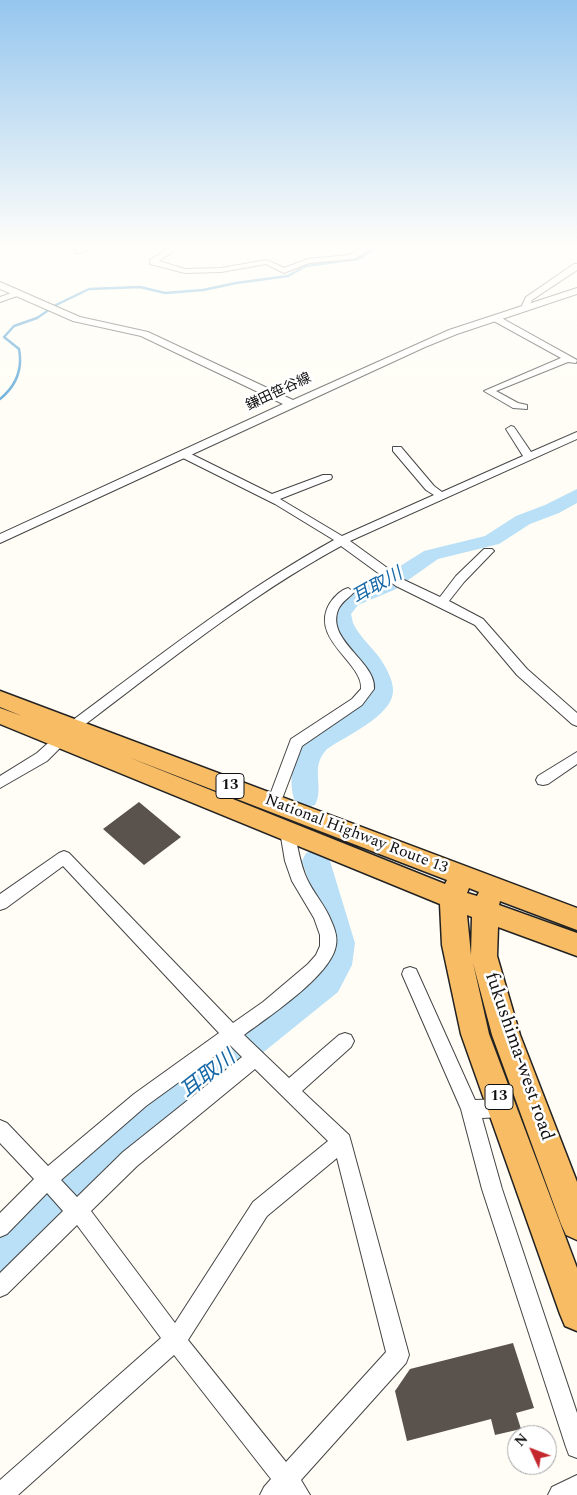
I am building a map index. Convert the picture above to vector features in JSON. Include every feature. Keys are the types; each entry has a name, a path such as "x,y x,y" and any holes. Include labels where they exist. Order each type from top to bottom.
{"highway":[{"name":"National Highway Route 13","path":"0,699 68,733 287,831 456,886"},
{"name":"National Highway Route 13","path":"0,716 68,733 274,803 456,886"},
{"name":"13","path":"456,886 488,898 577,919"},
{"name":"fukushima-west road","path":"456,886 455,945 475,1034 577,1314"},
{"name":"13","path":"488,898 577,945"},
{"name":"fukushima-west road","path":"488,898 484,956 506,1035 575,1211"}],"street":[{"path":"76,318 144,334 290,403"},
{"path":"495,318 573,360"},
{"name":"鎌田笹谷線","path":"0,539 290,403 429,341 495,318"},
{"path":"524,407 516,406 489,391 573,360"},
{"path":"511,429 529,457"},
{"path":"0,783 42,756 68,733 265,585 341,541 577,435"},
{"path":"397,449 430,488 442,496"},
{"path":"183,454 272,498 341,541 400,583 424,596 442,602 479,622 522,672 577,722"},
{"path":"272,498 327,477"},
{"path":"442,602 460,579 488,551"},
{"path":"274,803 296,743 357,702 365,695 368,689 366,678 344,648 332,628 330,619 330,612 335,603 348,592"},
{"path":"543,780 577,757"},
{"path":"0,1287 75,1209 130,1159 244,1046 268,1007 314,969 323,959 328,946 328,935 298,875 287,831"},
{"path":"0,903 64,857 244,1046 342,1142 398,1355 285,1490 175,1340 75,1209 0,1130"},
{"path":"410,974 470,1109 492,1189 577,1447"},
{"path":"288,1091 345,1042"},
{"path":"0,1227 140,1100 244,1046"},
{"path":"470,1109 502,1108"},
{"path":"1,1495 175,1340 192,1317 260,1208 342,1142"},
{"path":"560,1495 577,1487"}],"building":[{"path":"139,802 181,837 144,865 103,829"},
{"path":"513,1343 534,1408 516,1413 520,1425 507,1425 507,1432 495,1435 491,1419 407,1441 395,1391 410,1369"}],"waterway":[{"path":"0,399 14,383 20,364 19,349 4,337 14,326 37,318"},
{"name":"耳取川","path":"306,798 304,777 306,762 311,751 318,742 353,722 367,711 378,701 381,694 379,679 375,669 345,630 342,623 340,614 350,600 386,585 431,555 492,540 523,520 552,509 577,495"},
{"name":"耳取川","path":"0,1262 119,1147 327,982 339,960 340,936 316,861"}]}
